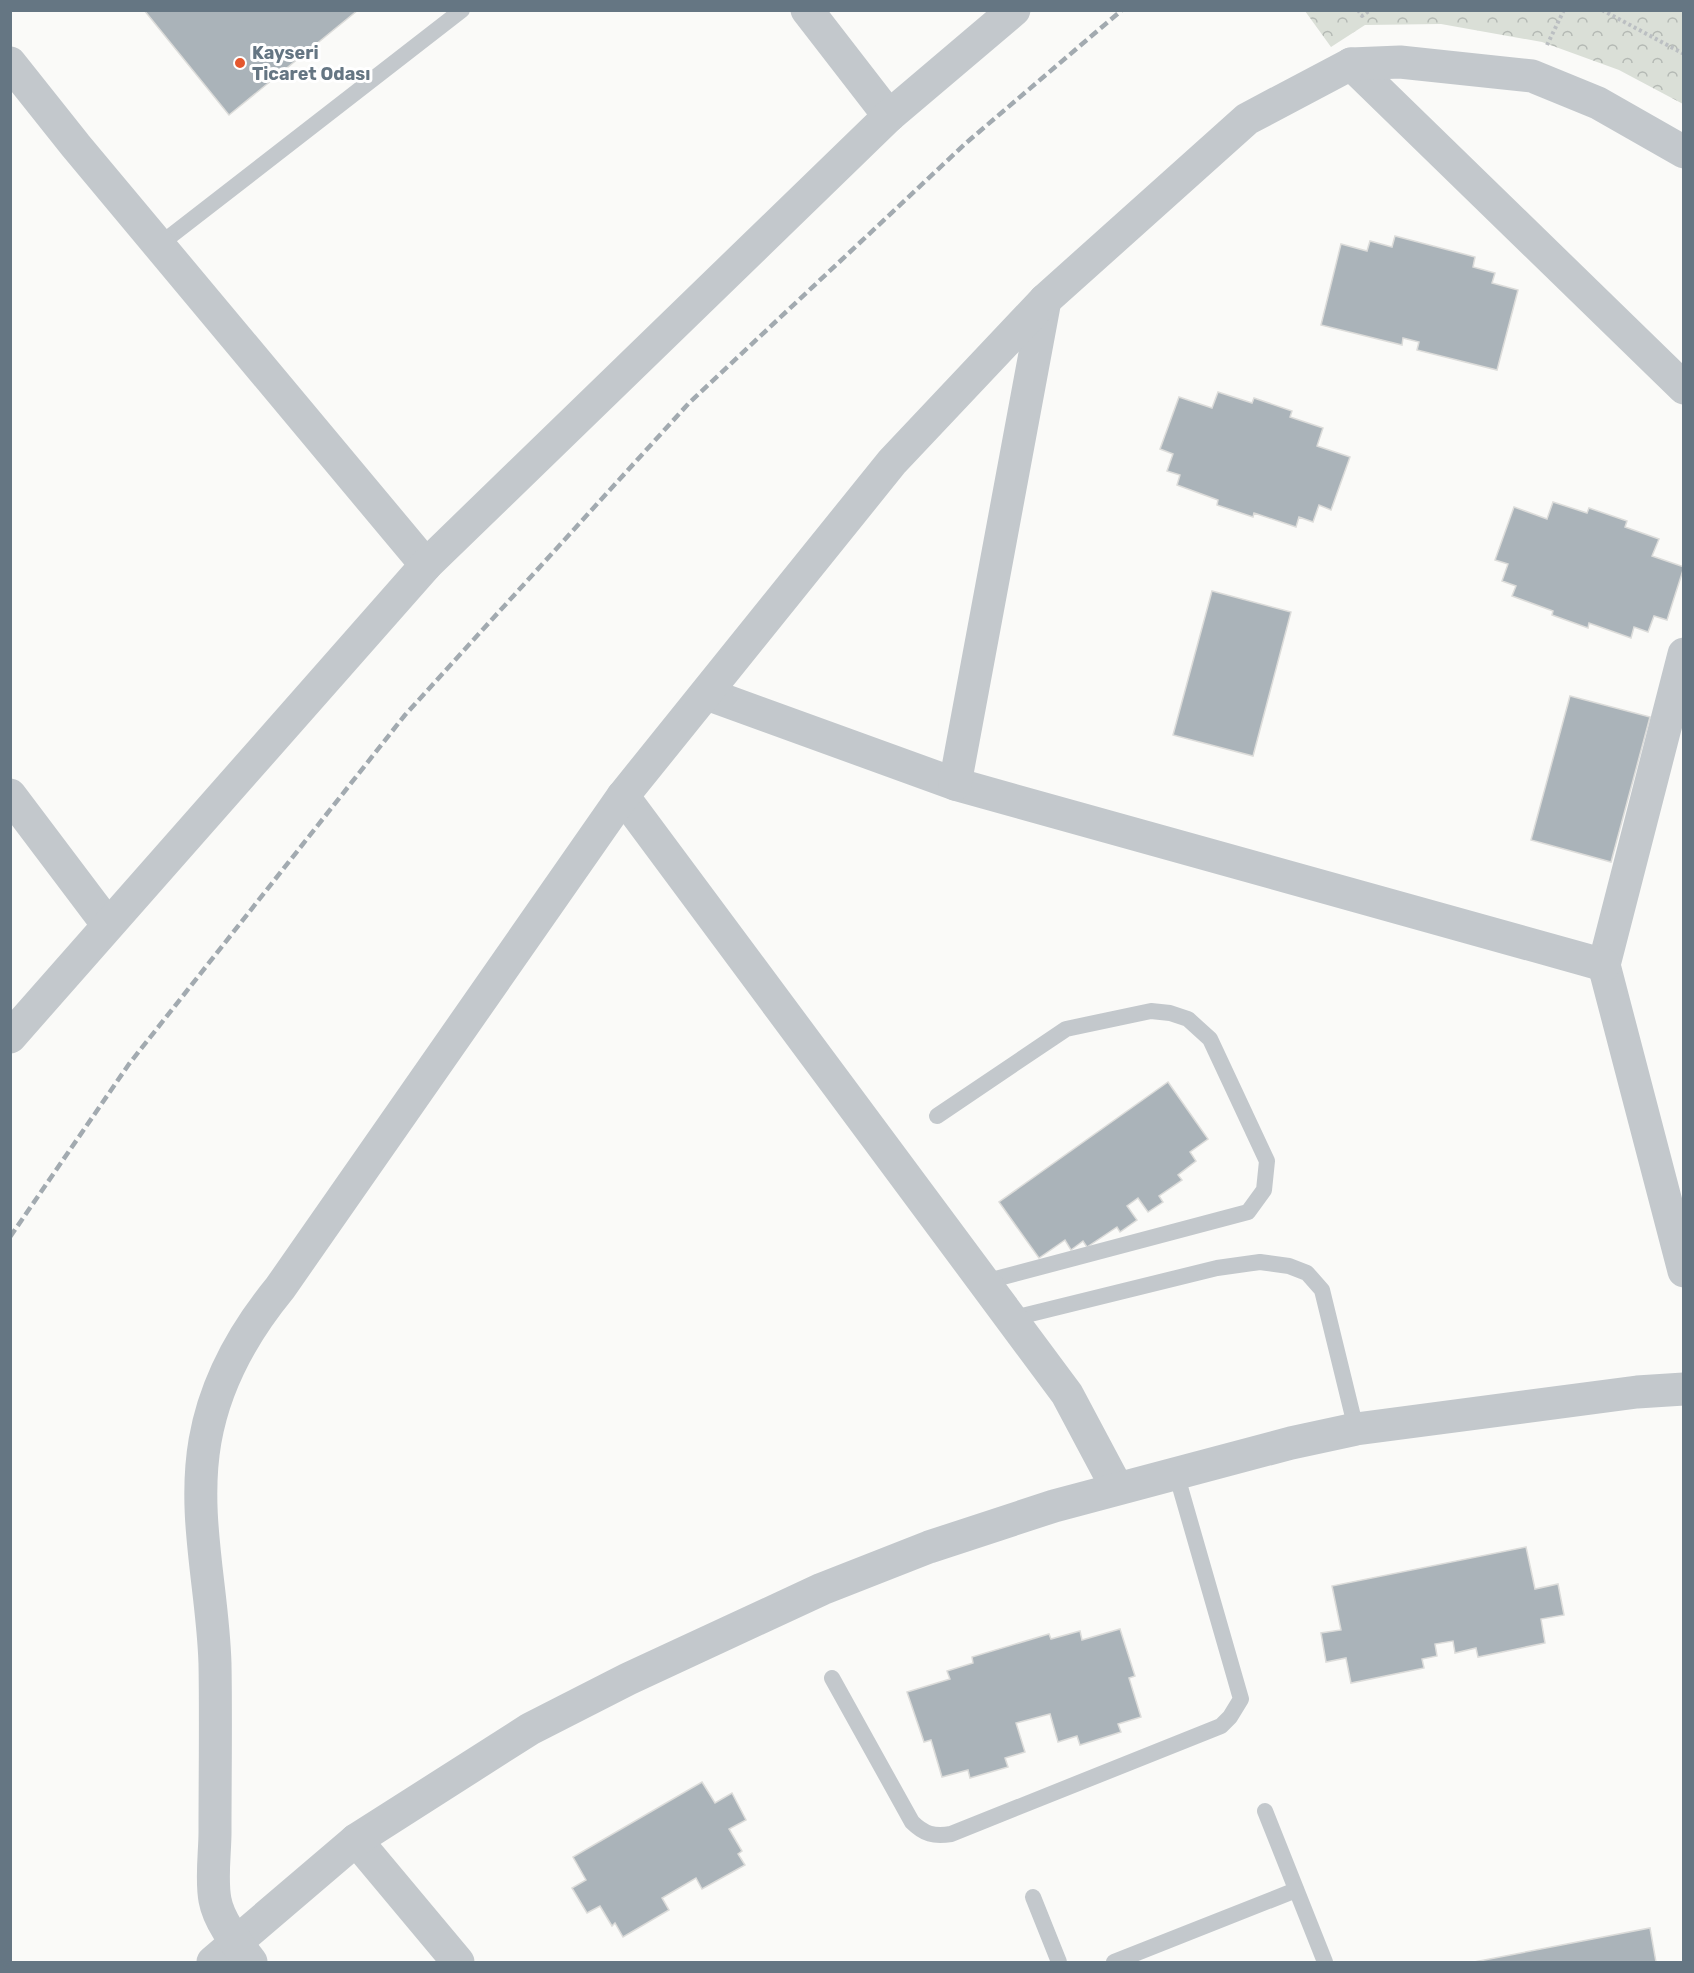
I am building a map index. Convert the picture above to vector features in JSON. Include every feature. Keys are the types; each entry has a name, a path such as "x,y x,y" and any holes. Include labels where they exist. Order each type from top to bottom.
{"street":[{"path":"807,10 889,116"},
{"path":"10,1037 426,565 889,116 1014,10"},
{"path":"1683,152 1598,103 1532,76 1400,62 1351,64 1248,119 1045,300 892,462 623,796 280,1288 259,1314 241,1342 214,1403 205,1442 201,1481 206,1579 215,1661 215,1901 233,1955 356,1840 530,1729 598,1693 721,1635 822,1589 929,1547 1117,1488 1356,1429 1593,1397 1683,1389"},
{"path":"10,63 426,565"},
{"path":"1351,64 1683,388"},
{"path":"955,784 1045,300"},
{"path":"1683,654 1604,965 1683,1271"},
{"path":"707,694 955,784 1604,965"},
{"path":"10,795 108,925"},
{"path":"623,796 1067,1394 1117,1488"},
{"path":"356,1840 458,1962"}],"lane":[{"path":"159,245 462,10"},
{"path":"937,1116 1066,1029 1151,1011 1170,1013 1188,1019 1210,1039 1267,1161 1264,1190 1248,1212 984,1282"},
{"path":"1010,1319 1217,1268 1260,1262 1289,1266 1307,1274 1322,1290 1356,1429"},
{"path":"832,1678 912,1822 929,1834 940,1836 951,1834 1221,1726 1241,1700 1176,1473"},
{"path":"1265,1811 1325,1962"},
{"path":"1114,1962 1296,1890"},
{"path":"1033,1898 1059,1962"}],"path":[{"path":"1358,10 1362,16 1370,10"},
{"path":"1602,10 1683,54"}],"green space":[{"path":"1305,11 1683,11 1683,104 1619,70 1542,42 1441,24 1365,25 1331,47"}],"building":[{"name":"Kayseri Ticaret Odası","path":"144,10 358,10 229,115"},
{"path":"1395,236 1475,257 1473,267 1495,273 1492,283 1518,290 1497,370 1417,350 1419,342 1403,338 1402,345 1321,325 1341,244 1367,251 1370,241 1392,247"},
{"path":"1218,392 1252,403 1254,398 1292,411 1290,417 1323,428 1317,446 1350,457 1331,510 1319,505 1313,522 1299,517 1296,527 1254,513 1253,517 1217,505 1218,500 1177,485 1180,475 1167,471 1173,454 1160,449 1179,397 1212,408"},
{"path":"1553,502 1587,513 1589,508 1627,521 1625,527 1659,539 1652,556 1684,567 1667,620 1654,616 1648,632 1634,627 1631,638 1589,623 1588,628 1552,615 1553,611 1512,596 1516,586 1502,581 1508,564 1495,560 1514,507 1547,519"},
{"path":"1212,591 1291,612 1253,756 1173,735"},
{"path":"1570,696 1650,717 1611,862 1531,840"},
{"path":"1168,1082 1208,1139 1190,1152 1196,1161 1178,1175 1182,1180 1159,1196 1163,1202 1148,1212 1138,1198 1127,1206 1137,1220 1120,1232 1117,1227 1087,1247 1083,1241 1071,1250 1065,1240 1039,1258 999,1202"},
{"path":"1526,1547 1535,1589 1558,1584 1564,1615 1541,1619 1545,1643 1478,1657 1476,1648 1455,1653 1453,1641 1435,1644 1437,1656 1422,1659 1424,1668 1351,1683 1346,1658 1326,1662 1321,1633 1341,1630 1332,1586"},
{"path":"1120,1629 1135,1676 1129,1678 1141,1717 1118,1724 1121,1732 1080,1745 1077,1736 1058,1742 1050,1714 1016,1723 1025,1752 1005,1758 1008,1767 970,1778 968,1770 942,1777 931,1740 924,1742 907,1692 950,1679 947,1671 973,1663 972,1657 1049,1634 1051,1639 1080,1631 1082,1640"},
{"path":"702,1782 715,1803 732,1793 746,1820 729,1829 742,1851 738,1854 745,1865 702,1889 696,1878 662,1898 669,1910 623,1937 615,1923 612,1926 600,1906 587,1913 572,1888 586,1880 573,1857"},
{"path":"1650,1928 1656,1962 1474,1962"}],"railway":[{"path":"10,1237 129,1064 405,715 689,403 966,143 1122,10"}],"place":[{"name":"Kayseri Ticaret Odası","path":"240,63"}]}
